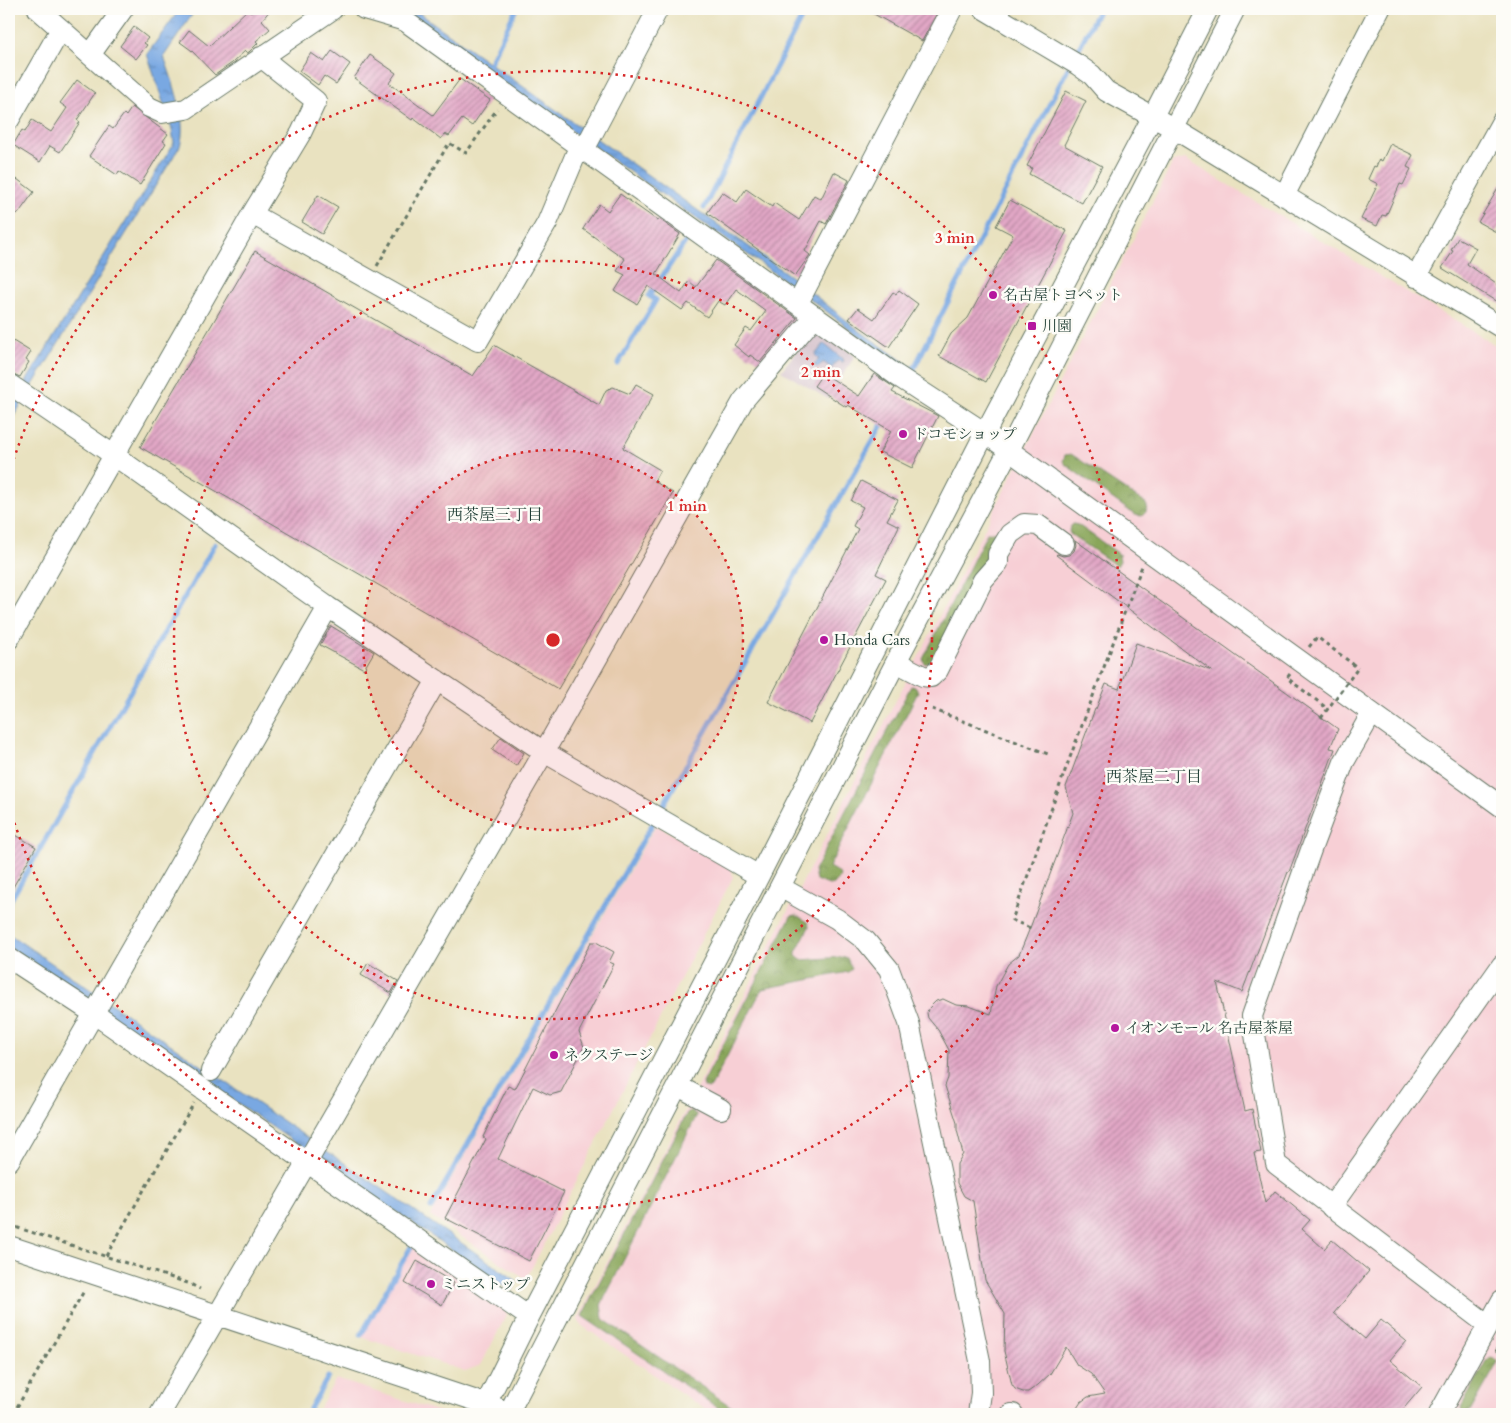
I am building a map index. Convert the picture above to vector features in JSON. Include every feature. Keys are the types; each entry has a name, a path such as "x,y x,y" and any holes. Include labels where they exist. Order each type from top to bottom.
{"street":[{"path":"38,9 149,107 162,113 186,109 333,9"},
{"path":"90,55 123,9"},
{"path":"364,9 405,21 507,95 586,144 802,295 815,316 896,375 1009,450 1502,807"},
{"path":"252,214 478,341 547,223 586,144 658,9"},
{"path":"802,295 952,9"},
{"path":"984,9 1078,65 1092,75 1106,91 1173,128 1502,328"},
{"path":"483,1409 759,876 985,433 1208,9"},
{"path":"9,1246 221,1308 483,1409 511,1413 896,662 1009,450 1234,9"},
{"path":"1284,196 1380,9"},
{"path":"9,120 61,29"},
{"path":"9,639 252,214 301,133 316,101 261,57"},
{"path":"1416,277 1502,121"},
{"path":"160,1414 544,752 743,401 815,316"},
{"path":"11,385 328,607 544,752 759,876"},
{"path":"896,662 923,676 931,677 938,670 984,580 998,563 998,554 1010,534 1024,524 1038,525 1064,544"},
{"path":"9,1161 328,607"},
{"path":"211,1071 437,680"},
{"path":"1372,713 1344,762 1252,1016 1276,1164 1488,1325"},
{"path":"780,887 837,919 866,941 889,969 909,1023 978,1352 981,1393 978,1414"},
{"path":"9,958 97,1006 202,1089 312,1154 529,1317"},
{"path":"1331,1207 1502,965"},
{"path":"678,1086 721,1109"},
{"path":"1440,1414 1502,1300"}],"path":[{"path":"369,280 449,143 466,153 507,95"},
{"path":"1030,928 1012,920 1066,768 1142,566"},
{"path":"1309,647 1317,637 1358,668 1321,718"},
{"path":"1287,678 1328,709"},
{"path":"932,709 1048,754"},
{"path":"106,1256 202,1089"},
{"path":"9,1225 188,1283 221,1308"},
{"path":"13,1414 84,1291"}],"shaded area":[{"name":"イオンモール 名古屋茶屋","path":"1185,159 1502,349 1502,1414 712,1414 581,1325 578,1319 1173,162"},
{"path":"820,329 855,356 828,399 781,371 814,330"},
{"path":"656,825 731,867 733,877 526,1279 430,1216"},
{"path":"415,1245 504,1306 507,1314 481,1365 465,1371 361,1337"},
{"path":"336,1379 443,1413 444,1414 316,1414"}],"green space":[{"path":"1071,454 1145,503 1147,506 1146,512 1142,516 1135,515 1066,465 1063,461 1065,455"},
{"path":"1073,524 1078,525 1119,554 1120,561 1117,566 1070,534 1070,527"},
{"path":"994,532 999,537 933,660 925,664 923,659 987,533"},
{"path":"911,686 916,687 918,692 829,867 839,873 840,876 835,884 829,885 816,880 814,871"},
{"path":"796,915 808,922 809,927 796,952 796,956 801,960 843,957 847,958 852,969 848,972 762,989 711,1087 708,1089 704,1087 703,1083 791,916"},
{"path":"690,1111 697,1115 601,1305 603,1319 742,1414 727,1414 582,1316 687,1113"},
{"path":"1491,1357 1497,1361 1496,1366 1470,1412 1462,1412 1461,1407"}],"water":[{"path":"180,9 196,9 164,56 181,112 182,135 180,146 9,424 9,409 174,143 172,129 147,54"},
{"path":"398,9 415,10 789,275 860,331 917,371 914,377 794,287"},
{"path":"824,344 844,360 842,363 838,360 832,368 823,362 818,368 814,365 819,359 815,355"},
{"path":"9,934 517,1281 512,1291 9,947"}],"building":[{"path":"248,9 251,13 255,9 271,9 262,20 270,29 256,41 258,43 249,52 245,51 215,75 191,50 180,42 189,30 209,46"},
{"path":"865,9 939,9 922,41"},
{"path":"134,27 148,38 144,43 147,45 136,59 120,46"},
{"path":"332,51 350,64 336,84 324,76 318,85 299,71 311,53 324,62"},
{"path":"370,55 396,73 389,83 433,115 460,79 490,100 472,126 462,119 449,136 445,134 441,139 354,78"},
{"path":"77,80 95,93 77,120 80,122 60,152 50,146 40,162 13,145 22,130 25,132 32,120 51,132 67,108 60,103"},
{"path":"1066,91 1086,101 1064,145 1102,166 1082,203 1029,174 1032,168 1027,166"},
{"path":"132,107 168,134 163,141 166,143 140,185 119,171 117,175 89,156 109,126 113,129"},
{"path":"1390,144 1413,155 1407,167 1411,169 1403,185 1400,184 1386,216 1382,215 1377,226 1361,219 1378,184 1368,179 1379,159 1382,161"},
{"path":"834,172 849,180 826,224 821,221 805,251 810,255 795,276 707,213 722,192 737,202 746,189 772,207 774,203 799,220 814,195 821,199"},
{"path":"17,179 34,192 18,214 9,207 9,180 14,184"},
{"path":"1502,182 1502,222 1496,232 1478,222"},
{"path":"620,194 680,234 656,274 681,293 689,281 696,287 716,260 797,318 760,362 750,355 749,357 734,345 746,328 751,331 766,311 736,289 725,305 718,301 707,317 688,303 682,310 648,286 637,304 615,291 625,275 617,271 625,259 583,229 599,204 608,211"},
{"path":"318,195 338,207 322,234 302,222"},
{"path":"1010,200 1067,231 986,382 939,356 951,334 968,318 1013,235 996,226"},
{"path":"1458,238 1476,248 1467,264 1502,288 1502,305 1442,268 1453,251 1451,250"},
{"path":"255,251 473,376 494,345 599,405 606,390 613,387 630,394 636,384 654,394 623,448 660,470 654,481 673,493 558,689 140,447"},
{"path":"899,290 918,304 889,347 849,319 858,308 874,319 893,292 896,294"},
{"path":"13,341 31,352 26,360 29,362 20,377 9,372 9,348"},
{"path":"823,373 859,396 874,374 895,388 892,392 938,416 912,468 880,452 891,431 848,405 846,407 814,386"},
{"path":"861,481 898,500 887,520 899,526 876,574 886,579 810,723 768,702 858,529 853,526 863,507 851,501"},
{"name":"イオンモール 名古屋茶屋","path":"1075,540 1338,729 1330,748 1335,749 1242,992 1217,982 1245,1111 1252,1109 1261,1152 1254,1153 1265,1203 1275,1191 1310,1220 1302,1229 1324,1249 1332,1240 1369,1271 1334,1313 1365,1339 1381,1320 1406,1341 1390,1360 1422,1387 1399,1414 1073,1414 1081,1402 1088,1397 1105,1394 1091,1374 1077,1365 1066,1347 1050,1374 1038,1385 1028,1392 1023,1392 1015,1389 1012,1385 1004,1351 1005,1314 985,1280 973,1201 964,1196 957,1183 957,1164 963,1154 957,1123 945,1086 948,1078 949,1050 938,1030 928,1018 928,1009 936,1001 943,999 956,1005 969,1006 991,1014 996,986 1008,964 1019,955 1073,813 1066,787 1095,709 1106,684 1119,689 1136,643 1212,671 1056,555 1069,555 1074,551"},
{"path":"331,626 374,652 364,669 320,645"},
{"path":"501,737 524,753 516,766 492,750"},
{"path":"9,831 36,847 9,894"},
{"path":"591,942 596,942 614,952 609,962 614,964 579,1032 584,1047 561,1092 550,1095 533,1087 498,1159 564,1192 529,1261 445,1218 486,1139 483,1137 508,1086 515,1089"},
{"path":"368,963 398,981 391,993 361,975"},
{"path":"417,1261 454,1283 442,1305 405,1283"}],"waterway":[{"path":"488,67 516,9"},
{"path":"704,208 806,9"},
{"path":"1077,52 1099,9"},
{"path":"912,372 1068,68"},
{"path":"618,364 656,300 649,296 686,241"},
{"path":"661,809 884,421"},
{"path":"9,903 215,544"},
{"path":"431,1208 653,823"},
{"path":"361,1335 412,1245"},
{"path":"307,1414 328,1377"}],"place":[{"name":"名古屋トヨペット","path":"993,295"},
{"name":"川園","path":"1032,326"},
{"name":"ドコモショップ","path":"903,434"},
{"name":"Honda Cars","path":"824,640"},
{"name":"イオンモール 名古屋茶屋","path":"1115,1028"},
{"name":"ネクステージ","path":"554,1055"},
{"name":"ミニストップ","path":"431,1284"}],"district":[{"name":"西茶屋三丁目","path":"495,515"},
{"name":"西茶屋二丁目","path":"1154,777"}]}
